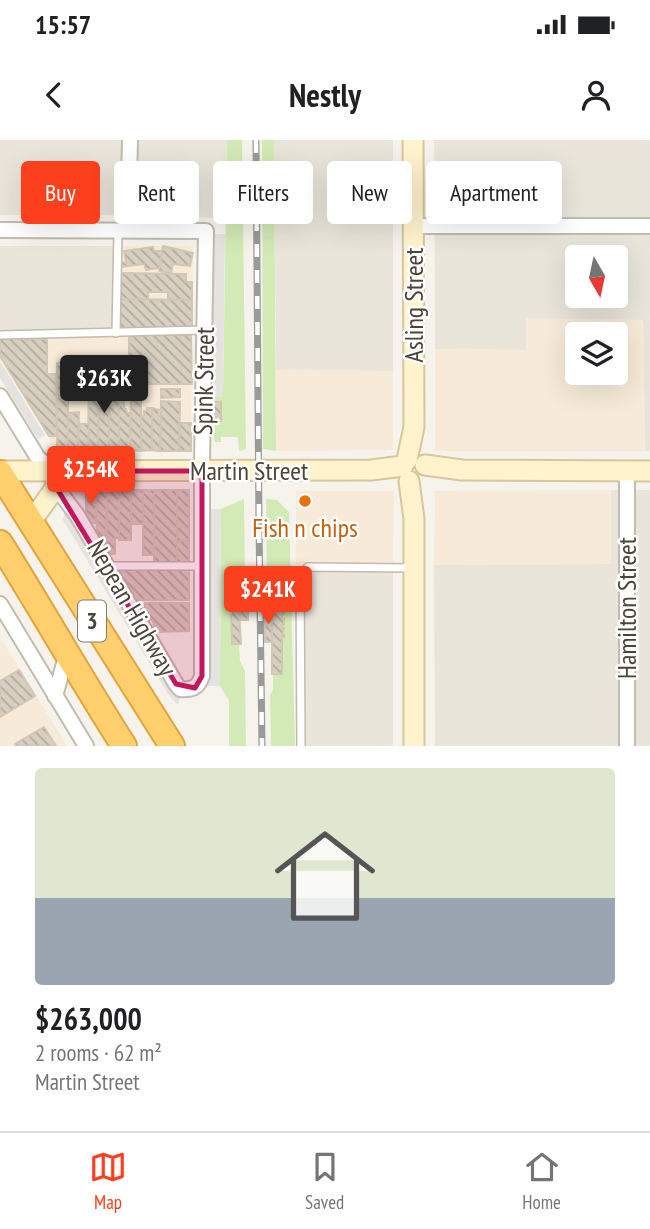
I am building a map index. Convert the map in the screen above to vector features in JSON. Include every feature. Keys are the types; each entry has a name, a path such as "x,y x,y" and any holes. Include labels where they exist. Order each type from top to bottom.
{"highway":[{"name":"Nepean Highway","path":"0,472 172,746"},
{"name":"3","path":"0,542 124,746"},
{"path":"30,591 61,572"}],"street":[{"path":"0,230 123,230 130,140"},
{"name":"Asling Street","path":"413,140 414,746"},
{"path":"414,226 650,226"},
{"name":"Spink Street","path":"123,230 206,231 202,676 195,688 187,690"},
{"name":"Nepean Highway","path":"0,396 38,458 55,479 176,684 180,689 187,690"},
{"name":"Martin Street","path":"0,472 55,479 202,471 650,471"},
{"name":"Hamilton Street","path":"627,471 627,746"},
{"path":"30,523 55,479"},
{"path":"0,604 86,746"},
{"path":"55,695 67,652"}],"lane":[{"path":"116,333 123,230"},
{"path":"0,335 204,330"},
{"path":"107,566 202,566"},
{"path":"301,746 300,575 308,567 413,569"}],"highlighted area":[{"path":"55,471 202,471 202,676 195,688 176,684 56,487"}],"shaded area":[{"path":"0,140 227,140 226,161 213,161 213,218 199,217 199,161 114,161 114,215 100,215 100,161 21,161 21,215 0,215"},
{"path":"274,140 393,140 393,161 327,161 327,224 393,224 393,371 276,370 275,224 313,224 313,161 274,161"},
{"path":"434,140 650,140 650,451 645,451 643,320 526,319 526,350 435,349 434,224 562,224 562,161 434,161"},
{"path":"213,234 225,234 223,397 211,396"},
{"path":"0,246 115,246 112,329 0,331"},
{"path":"121,246 193,246 191,451 57,451 0,356 0,339 118,336"},
{"path":"526,318 643,320 645,451 435,451 435,349 526,350"},
{"path":"0,361 45,435 38,439 0,378"},
{"path":"276,370 393,371 393,450 276,451"},
{"path":"611,490 650,490 650,746 435,746 434,565 611,564"},
{"path":"611,490 611,564 434,565 435,491"},
{"path":"296,491 394,491 393,564 296,564"},
{"path":"208,509 221,509 220,686 208,686"},
{"path":"65,511 180,697 178,705 168,694 63,520"},
{"path":"309,571 393,571 393,746 306,746 304,576"},
{"path":"0,637 36,695 67,746 0,746"}],"green space":[{"path":"227,140 242,140 242,161 227,161"},
{"path":"262,140 274,140 274,161 262,161"},
{"path":"226,224 243,224 246,449 239,451 238,437 221,437 221,442 215,442 211,421 221,421 221,402 211,402 211,396 223,396"},
{"path":"262,224 275,224 276,451 263,449"},
{"path":"244,499 245,585 239,597 239,609 231,610 232,643 239,643 240,661 245,671 246,746 229,746 229,701 220,686 221,509"},
{"path":"266,499 277,500 289,512 295,746 271,746 270,695 273,690 273,675 282,674 284,614 282,608 273,608 273,597 267,585"}],"building":[{"path":"163,246 193,253 190,266 173,264 171,273 159,271"},
{"path":"153,247 154,251 162,251 159,268 146,270 144,264 121,267 120,263 126,262 124,251"},
{"path":"120,273 186,274 186,282 192,282 192,300 168,300 168,292 148,292 148,299 120,299"},
{"path":"120,299 192,300 192,327 119,328"},
{"path":"129,335 191,335 192,384 129,384"},
{"path":"0,339 47,339 47,374 56,374 57,436 49,436 0,356"},
{"path":"68,362 68,451 57,451 57,363"},
{"path":"89,364 99,364 98,451 88,451"},
{"path":"68,369 75,369 74,387 68,387"},
{"path":"99,377 109,377 109,451 98,451"},
{"path":"126,387 124,409 130,413 130,450 119,450 119,388"},
{"path":"161,389 180,389 180,397 161,398"},
{"path":"131,390 141,390 141,451 130,450"},
{"path":"109,394 119,394 119,450 109,451"},
{"path":"161,401 180,402 179,451 160,451"},
{"path":"211,402 221,402 221,421 211,421"},
{"path":"147,408 152,408 152,450 141,451 141,416 144,416"},
{"path":"152,408 159,410 158,416 161,416 160,451 152,450"},
{"path":"79,412 78,451 68,451 68,413"},
{"path":"180,423 191,423 191,451 179,451"},
{"path":"79,424 89,424 88,451 78,451"},
{"path":"119,490 131,490 131,540 119,540"},
{"path":"119,490 119,538 115,538 115,554 107,554 107,491"},
{"path":"131,490 143,490 143,524 131,524"},
{"path":"143,490 154,490 154,555 143,555"},
{"path":"154,490 177,490 177,564 154,564"},
{"path":"177,490 189,490 189,541 177,541"},
{"path":"86,491 96,491 96,523 90,523 86,515"},
{"path":"96,491 107,491 106,552 97,537"},
{"path":"177,541 189,541 189,564 177,564"},
{"path":"116,569 189,569 189,600 135,600"},
{"path":"239,602 248,602 248,620 239,620"},
{"path":"145,603 189,603 189,631 157,632 153,620 149,620 149,612 145,612"},
{"path":"272,608 282,608 284,611 282,674 272,674"},
{"path":"231,609 239,609 241,644 232,644"},
{"path":"265,609 272,609 272,642 265,642"},
{"path":"19,670 35,696 0,717 0,681"},
{"path":"44,727 56,746 16,746 15,744"}],"railway":[{"path":"256,140 262,746"}],"place":[{"name":"Fish n chips","path":"305,501"}]}
